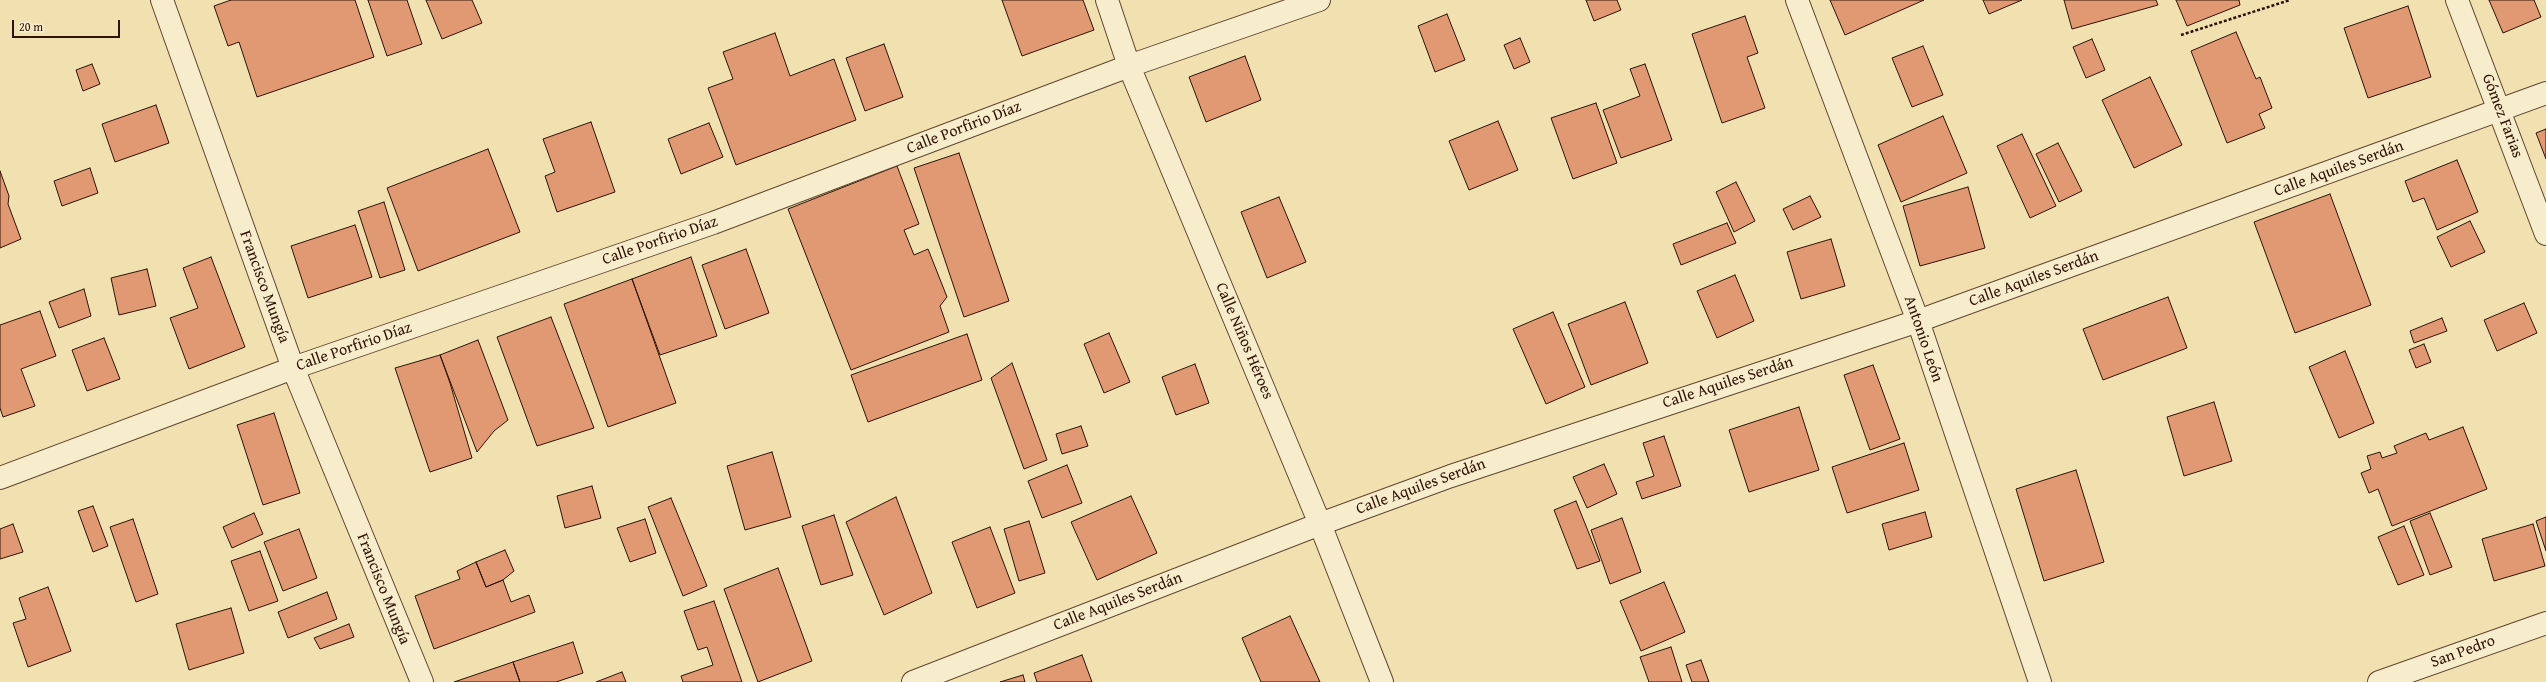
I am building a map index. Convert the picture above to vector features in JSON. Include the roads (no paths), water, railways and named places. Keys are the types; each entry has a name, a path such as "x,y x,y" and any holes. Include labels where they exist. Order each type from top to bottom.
{"street":[{"name":"Francisco Mungía","path":"162,0 293,368 422,682"},
{"name":"Calle Niños Héroes","path":"1107,0 1129,66 1320,524 1382,682"},
{"name":"Calle Porfirio Díaz","path":"0,478 293,368 713,222 1129,66 1319,0"},
{"name":"Antonio León","path":"1797,0 1918,321 2040,682"},
{"name":"Gómez Farias","path":"2457,0 2501,110 2546,234"},
{"name":"Calle Aquiles Serdán","path":"913,682 1320,524 1451,476 1918,321 2546,93"},
{"name":"San Pedro","path":"2379,682 2546,623"}]}
